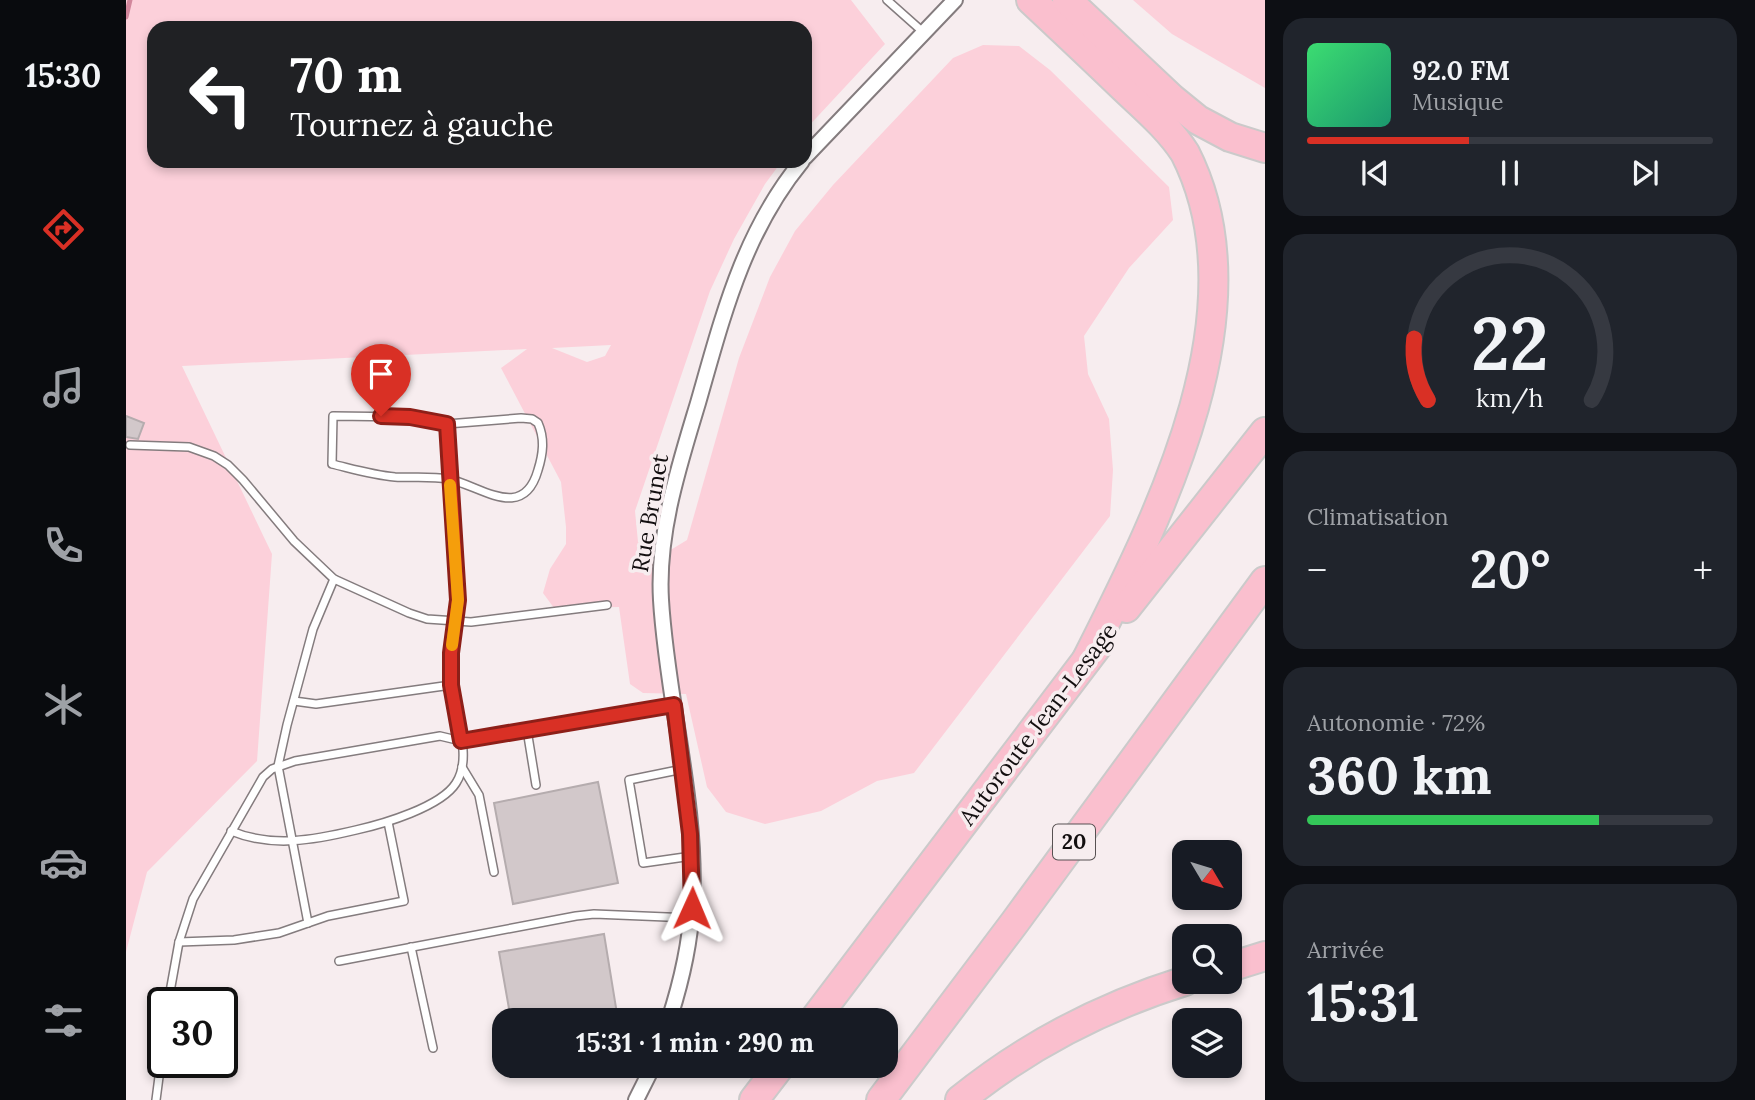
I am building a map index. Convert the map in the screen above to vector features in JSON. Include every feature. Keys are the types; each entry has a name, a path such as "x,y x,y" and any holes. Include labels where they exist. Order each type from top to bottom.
{"highway":[{"path":"1031,0 1178,143 1210,204 1219,233 1223,264 1223,298 1215,352 1191,441 1164,505 1087,659"},
{"path":"1067,0 1198,120 1230,137 1265,149"},
{"name":"Autoroute Jean-Lesage","path":"823,1008 1087,659 1265,432"},
{"name":"20","path":"880,1100 1040,889 1265,582"},
{"path":"1242,963 1265,956"},
{"path":"960,1100 1021,1055 1081,1020 1132,998 1172,985"},
{"path":"754,1100 771,1078"}],"street":[{"name":"Rue Brunet","path":"812,150 955,0"},
{"name":"Rue Brunet","path":"672,1008 682,972 691,918 692,856 660,586 664,536 675,482 737,274 771,206 798,168"},
{"path":"636,1100 647,1078"}],"lane":[{"path":"887,0 923,32"},
{"path":"333,416 410,417 447,424 532,419 538,424 543,444 538,472 533,482 523,494 514,498 502,498 478,492 450,479 396,477 332,464 333,416"},
{"path":"231,831 254,839 291,841 341,834 388,822 416,811 455,785 462,767 461,741 451,685 451,653 458,600 447,424"},
{"path":"130,445 189,447 214,456 243,480 294,541 334,579 409,613 427,619 455,622 607,605"},
{"path":"307,923 278,766 313,629 334,579"},
{"path":"294,701 316,704 451,685"},
{"path":"171,987 179,942 193,899 263,777 278,766 440,736 461,741 674,705"},
{"path":"527,730 536,785"},
{"path":"462,767 479,795 494,872"},
{"path":"683,769 629,780 643,863 692,856"},
{"path":"179,942 234,940 279,933 328,916 404,901 388,822"},
{"path":"339,961 585,915 691,918"},
{"path":"411,947 433,1048"},
{"path":"156,1100 159,1078"}],"shaded area":[{"path":"126,0 851,0 885,44 812,122 812,21 147,21 147,168 777,168 734,239 710,291 635,511 638,542 664,554 687,540 739,358 770,277 795,231 833,185 953,58 983,45 1019,46 1050,70 1169,187 1173,220 1129,268 1084,336 1088,374 1109,419 1113,470 1110,516 914,773 877,781 821,811 765,824 726,812 707,787 686,694 643,693 630,684 619,607 554,608 543,593 550,569 566,544 566,527 561,482 501,368 527,349 182,366 272,554 257,761 147,872 126,952","holes":["611,345 605,356 587,362 552,348"]},
{"path":"1133,0 1265,0 1265,88 1172,34"}],"building":[{"path":"126,416 144,423 138,439 126,437"},
{"path":"598,782 618,883 513,904 494,803"},
{"path":"604,934 616,1008 509,1008 499,952"}],"waterway":[{"path":"126,17 130,0"}],"slow traffic":[{"path":"450,485 458,600 452,645"}],"route":[{"path":"381,416 410,417 447,424 458,600 451,653 451,685 461,741 674,705 690,834 692,908"}]}
